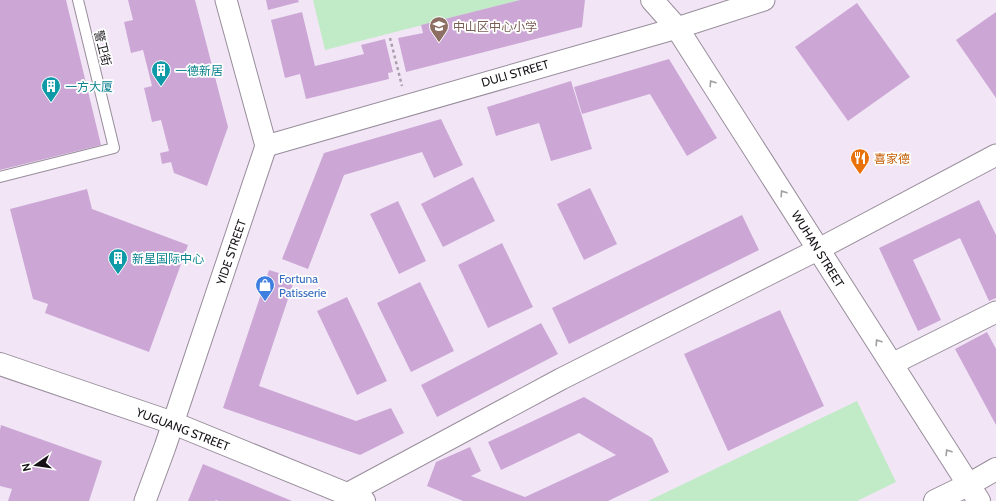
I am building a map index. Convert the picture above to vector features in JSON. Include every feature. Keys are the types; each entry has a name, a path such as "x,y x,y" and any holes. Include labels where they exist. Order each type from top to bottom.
{"main road":[{"name":"WUHAN STREET","path":"652,0 677,28 974,493"},
{"name":"YUGUANG STREET","path":"0,364 173,423 355,497"},
{"path":"935,501 974,493 996,469"}],"street":[{"path":"226,0 266,146"},
{"name":"DULI STREET","path":"266,146 677,28 764,0"},
{"name":"YIDE STREET","path":"145,501 173,423 266,146"},
{"path":"355,497 561,378 993,162"},
{"path":"892,364 996,312"}],"lane":[{"name":"警卫街","path":"0,177 114,148 78,0"}],"path":[{"path":"390,38 402,86"}],"green space":[{"path":"313,0 520,0 325,50"},
{"path":"857,401 896,482 857,501 648,501"}],"building":[{"name":"一方大厦","path":"0,0 66,0 101,145 0,170"},
{"path":"128,0 195,0 228,127 207,186 174,173 171,162 162,164 160,153 169,151 161,120 152,122 144,88 152,86 143,50 131,53 124,22 133,20"},
{"path":"266,0 298,0 299,2 268,10"},
{"path":"520,0 585,0 582,27 406,72 398,38 423,33 421,25"},
{"path":"857,3 910,77 848,121 795,47"},
{"path":"302,12 315,66 364,54 361,45 385,39 393,72 388,73 389,79 306,99 300,74 285,78 271,20"},
{"path":"996,12 996,98 956,40"},
{"path":"669,59 717,138 687,156 650,94 582,114 574,87"},
{"path":"571,81 592,149 551,161 539,123 496,136 487,107"},
{"path":"441,119 463,165 434,178 422,152 344,175 308,269 282,259 324,153"},
{"path":"473,177 495,221 443,247 421,204"},
{"path":"590,188 617,244 584,260 557,204"},
{"name":"新星国际中心","path":"87,189 92,209 188,245 149,352 45,313 48,304 33,299 10,209"},
{"path":"979,200 996,235 996,298 989,301 960,238 913,260 941,320 918,331 879,248"},
{"path":"398,201 426,261 399,274 370,214"},
{"path":"742,215 759,250 569,344 552,308"},
{"path":"502,243 533,307 488,328 458,265"},
{"path":"269,270 295,278 259,386 356,421 391,408 404,433 360,455 223,408"},
{"path":"420,282 454,351 411,372 377,303"},
{"path":"347,297 387,381 357,395 317,311"},
{"path":"780,310 824,406 728,451 684,354"},
{"path":"541,323 558,354 437,417 421,385"},
{"path":"987,332 996,349 996,425 955,349"},
{"path":"584,397 652,438 669,472 608,501 463,501 427,486 436,462 470,447 481,471 471,476 525,497 616,455 579,433 501,470 488,442"},
{"path":"1,425 102,461 89,501 8,501 12,489 0,486"},
{"path":"203,464 292,501 188,501"}],"place":[{"name":"中山区中心小学","path":"439,43"},
{"name":"一德新居","path":"161,87"},
{"name":"一方大厦","path":"51,103"},
{"name":"喜家德","path":"860,175"},
{"name":"新星国际中心","path":"118,275"},
{"name":"Fortuna Patisserie","path":"265,302"}]}
